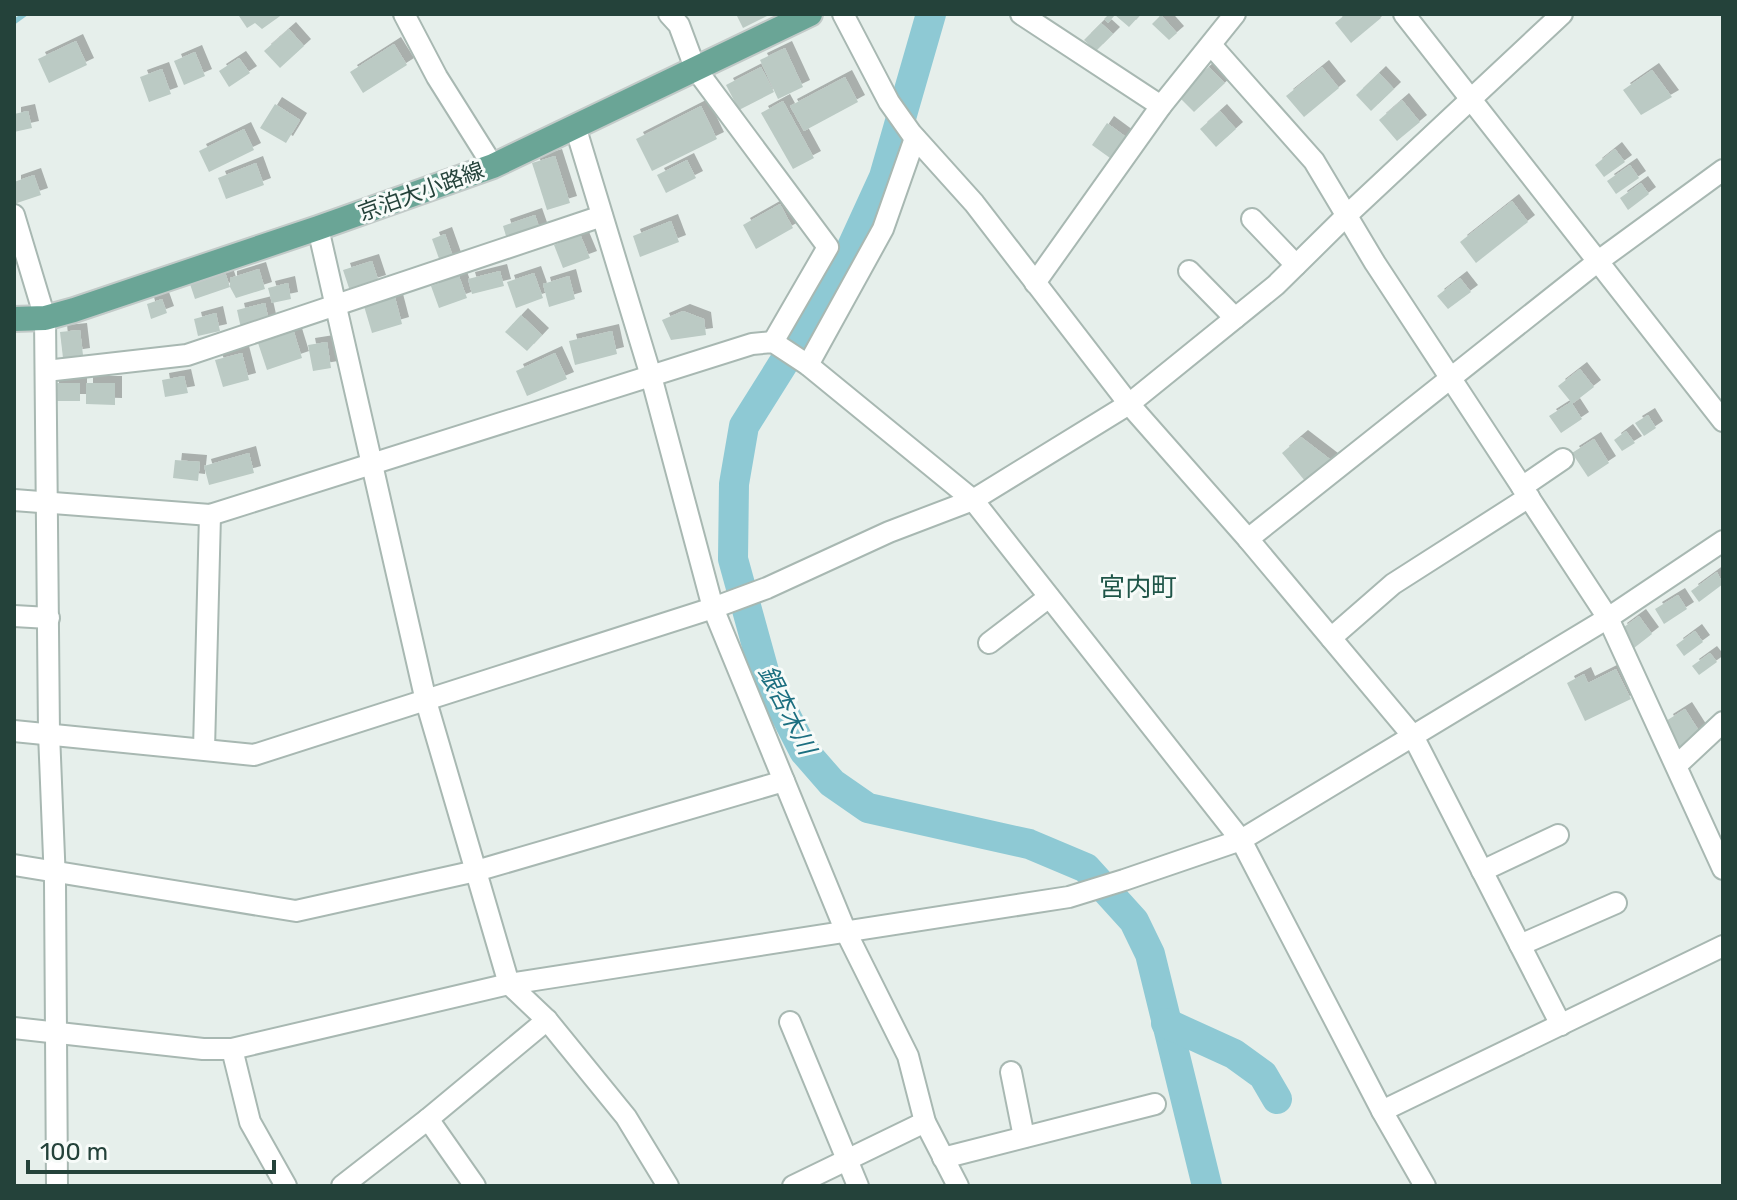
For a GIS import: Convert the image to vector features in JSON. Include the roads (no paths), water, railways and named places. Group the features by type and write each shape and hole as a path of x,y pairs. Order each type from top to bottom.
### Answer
{"main road":[{"name":"京泊大小路線","path":"14,319 45,318 74,310 493,166 810,14"}],"street":[{"path":"404,14 437,77 493,166"},
{"path":"669,14 679,25 695,68 828,247 773,342"},
{"path":"843,14 889,102 913,136 974,203 1129,404 1248,539 1413,736 1561,1025"},
{"path":"1021,14 1161,106"},
{"path":"1035,283 1161,106 1235,14"},
{"path":"1404,14 1723,421"},
{"path":"14,731 254,755 713,608 767,588 889,532 973,500 1129,404 1235,318 1296,265 1562,14"},
{"path":"1211,45 1314,161 1346,216 1608,618 1723,869"},
{"path":"575,126 651,376 713,608 846,932 908,1056 925,1122 958,1186"},
{"path":"808,365 883,229 913,136"},
{"path":"1248,539 1597,262 1723,170"},
{"path":"14,215 45,318 57,1186"},
{"path":"46,371 187,355 602,216"},
{"path":"1252,219 1296,265"},
{"path":"318,228 426,701 509,984 547,1020 626,1117 668,1186"},
{"path":"1189,271 1235,318"},
{"path":"14,500 210,515 752,344 773,342 808,365 973,500 1241,840 1382,1111 1425,1186"},
{"path":"1331,638 1393,584 1526,492 1563,459"},
{"path":"204,749 210,515"},
{"path":"14,1028 203,1049 232,1049 509,984 1069,897 1241,840 1608,618 1723,541"},
{"path":"989,643 1049,597"},
{"path":"14,616 49,618"},
{"path":"1677,765 1723,722"},
{"path":"14,865 296,911 476,871 784,781"},
{"path":"1482,871 1558,835"},
{"path":"1520,945 1616,903"},
{"path":"1382,1111 1723,946"},
{"path":"342,1186 547,1020"},
{"path":"790,1022 858,1186"},
{"path":"232,1049 250,1122 286,1186"},
{"path":"1011,1072 1024,1137"},
{"path":"943,1158 1155,1104"},
{"path":"428,1119 475,1186"},
{"path":"793,1186 925,1122"}],"waterway":[{"path":"14,22 25,14"},
{"name":"銀杏木川","path":"931,14 884,177 840,273 744,426 734,484 733,559 765,675 804,751 832,783 868,808 1029,844 1086,868 1134,921 1150,954 1207,1186"},
{"path":"1166,1023 1234,1054 1263,1075 1277,1099"}],"district":[{"name":"宮内町","path":"1138,587"}]}
